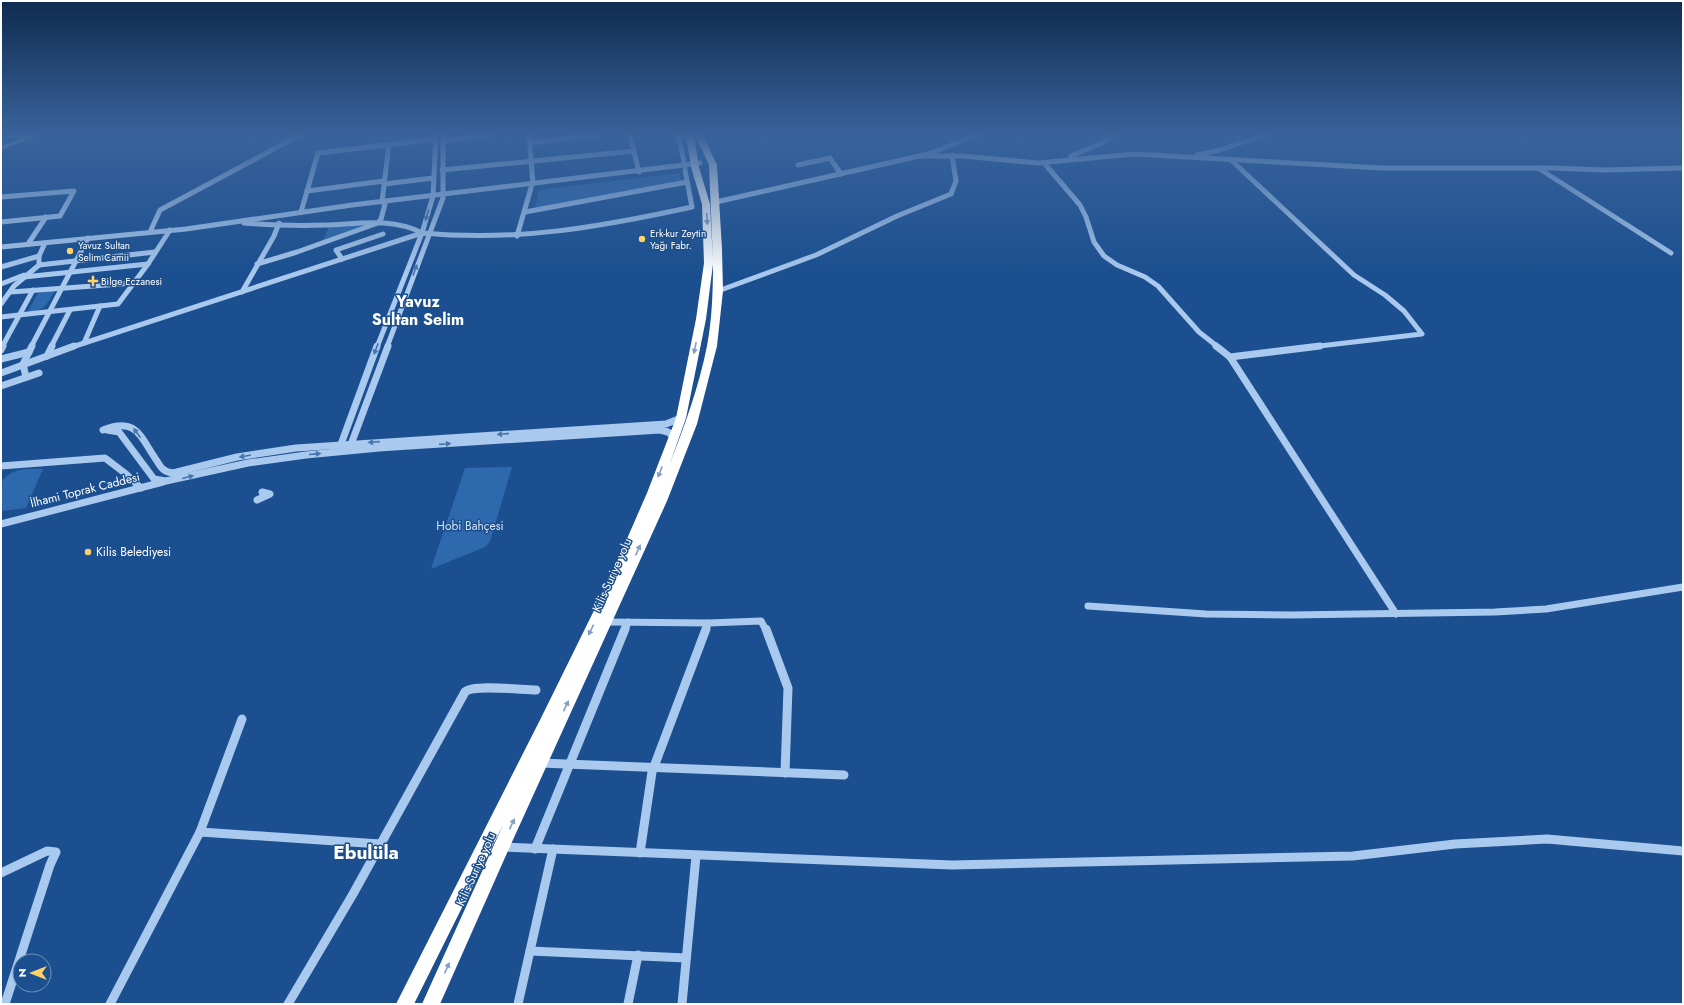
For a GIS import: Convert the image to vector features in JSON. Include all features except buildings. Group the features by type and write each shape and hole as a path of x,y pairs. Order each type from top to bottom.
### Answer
{"highway":[{"path":"405,1004 546,723 611,587 653,493 681,418 701,319 709,263 706,204 699,182"},
{"name":"Kilis-Suriye yolu","path":"431,1004 501,847 661,501 691,424 712,346 718,291 718,248 714,182"}],"street":[{"path":"150,232 160,210 212,182"},
{"path":"301,212 309,182"},
{"path":"307,190 395,182"},
{"path":"349,451 425,233 432,198 433,182"},
{"path":"338,452 399,288 442,196 442,182"},
{"path":"517,236 525,212 532,182"},
{"path":"532,186 563,182"},
{"path":"1,247 170,230 275,215 567,182"},
{"path":"1,373 84,343 425,233 468,236 517,236 555,233 599,226 692,207 687,182 525,212"},
{"path":"716,202 806,182"},
{"path":"718,291 816,255 871,228 951,194 955,189 956,182"},
{"path":"1059,182 1074,195 1084,212 1093,240 1099,251 1106,259 1153,282 1199,332 1230,357 1396,614"},
{"path":"1230,357 1422,334 1404,311 1385,295 1354,275 1254,182"},
{"path":"1559,182 1671,253"},
{"path":"257,264 297,252 378,223 381,219 384,183"},
{"path":"1,197 74,190 60,216 1,222"},
{"path":"275,215 383,203"},
{"path":"28,244 46,217"},
{"path":"229,222 312,225 378,223 408,226 425,233"},
{"path":"242,292 274,236 279,223"},
{"path":"1,317 118,304 148,264 170,230"},
{"path":"342,259 336,250 383,234"},
{"path":"26,377 23,364 48,312 72,271 88,238"},
{"path":"39,265 39,256 45,243"},
{"path":"2,304 24,277 39,265 155,252"},
{"path":"1,267 39,256"},
{"path":"24,277 148,264"},
{"path":"1,284 32,272"},
{"path":"11,292 134,283"},
{"path":"1,350 33,290"},
{"path":"84,343 100,306"},
{"path":"48,356 70,310"},
{"path":"1,359 29,352"},
{"path":"1,386 39,373"},
{"path":"171,473 166,481 154,479 119,432 116,430 103,430 115,425 129,424 134,428 163,470 171,473 227,459 266,452 340,444 666,424 681,418"},
{"name":"İlhami Toprak Caddesi","path":"1,524 166,481 248,463 349,451 660,430 668,432 674,437"},
{"path":"1,471 5,466 22,466 105,458 115,467 125,472 133,484 141,488"},
{"path":"257,500 270,494 262,492"},
{"path":"1088,606 1206,614 1396,614 1546,609 1683,587"},
{"path":"606,622 708,623 761,621 765,626 788,688 785,773"},
{"path":"535,849 628,622"},
{"path":"640,853 654,767 708,623"},
{"path":"288,1004 353,894 465,692 468,689 478,688 536,690"},
{"path":"110,1004 134,961 200,832 242,719"},
{"path":"540,763 844,775"},
{"path":"200,832 380,844"},
{"path":"501,847 696,856 952,865 1352,856 1455,844 1547,839 1570,840 1623,848 1683,851"},
{"path":"518,1004 553,849"},
{"path":"1,873 47,851 56,852 50,865 5,1004"},
{"path":"682,1004 696,856"},
{"path":"530,951 686,958"},
{"path":"628,1004 638,955"}],"green space":[{"path":"606,182 676,182 535,209 539,190"},
{"path":"368,225 322,242 329,227"},
{"path":"55,290 48,303 42,309 28,311 38,293"},
{"name":"Hobi Bahçesi","path":"512,467 490,542 485,547 431,569 465,468"},
{"path":"43,469 26,508 1,511 1,483 9,474 19,470"}],"place":[{"name":"Erk-kur Zeytin Yağı Fabr.","path":"642,239"},
{"name":"Yavuz Sultan Selim Camii","path":"70,251"},
{"name":"Bilge Eczanesi","path":"93,281"},
{"name":"Kilis Belediyesi","path":"88,552"}],"district":[{"name":"Yavuz Sultan Selim","path":"418,310"},
{"name":"Ebulüla","path":"366,852"}]}
